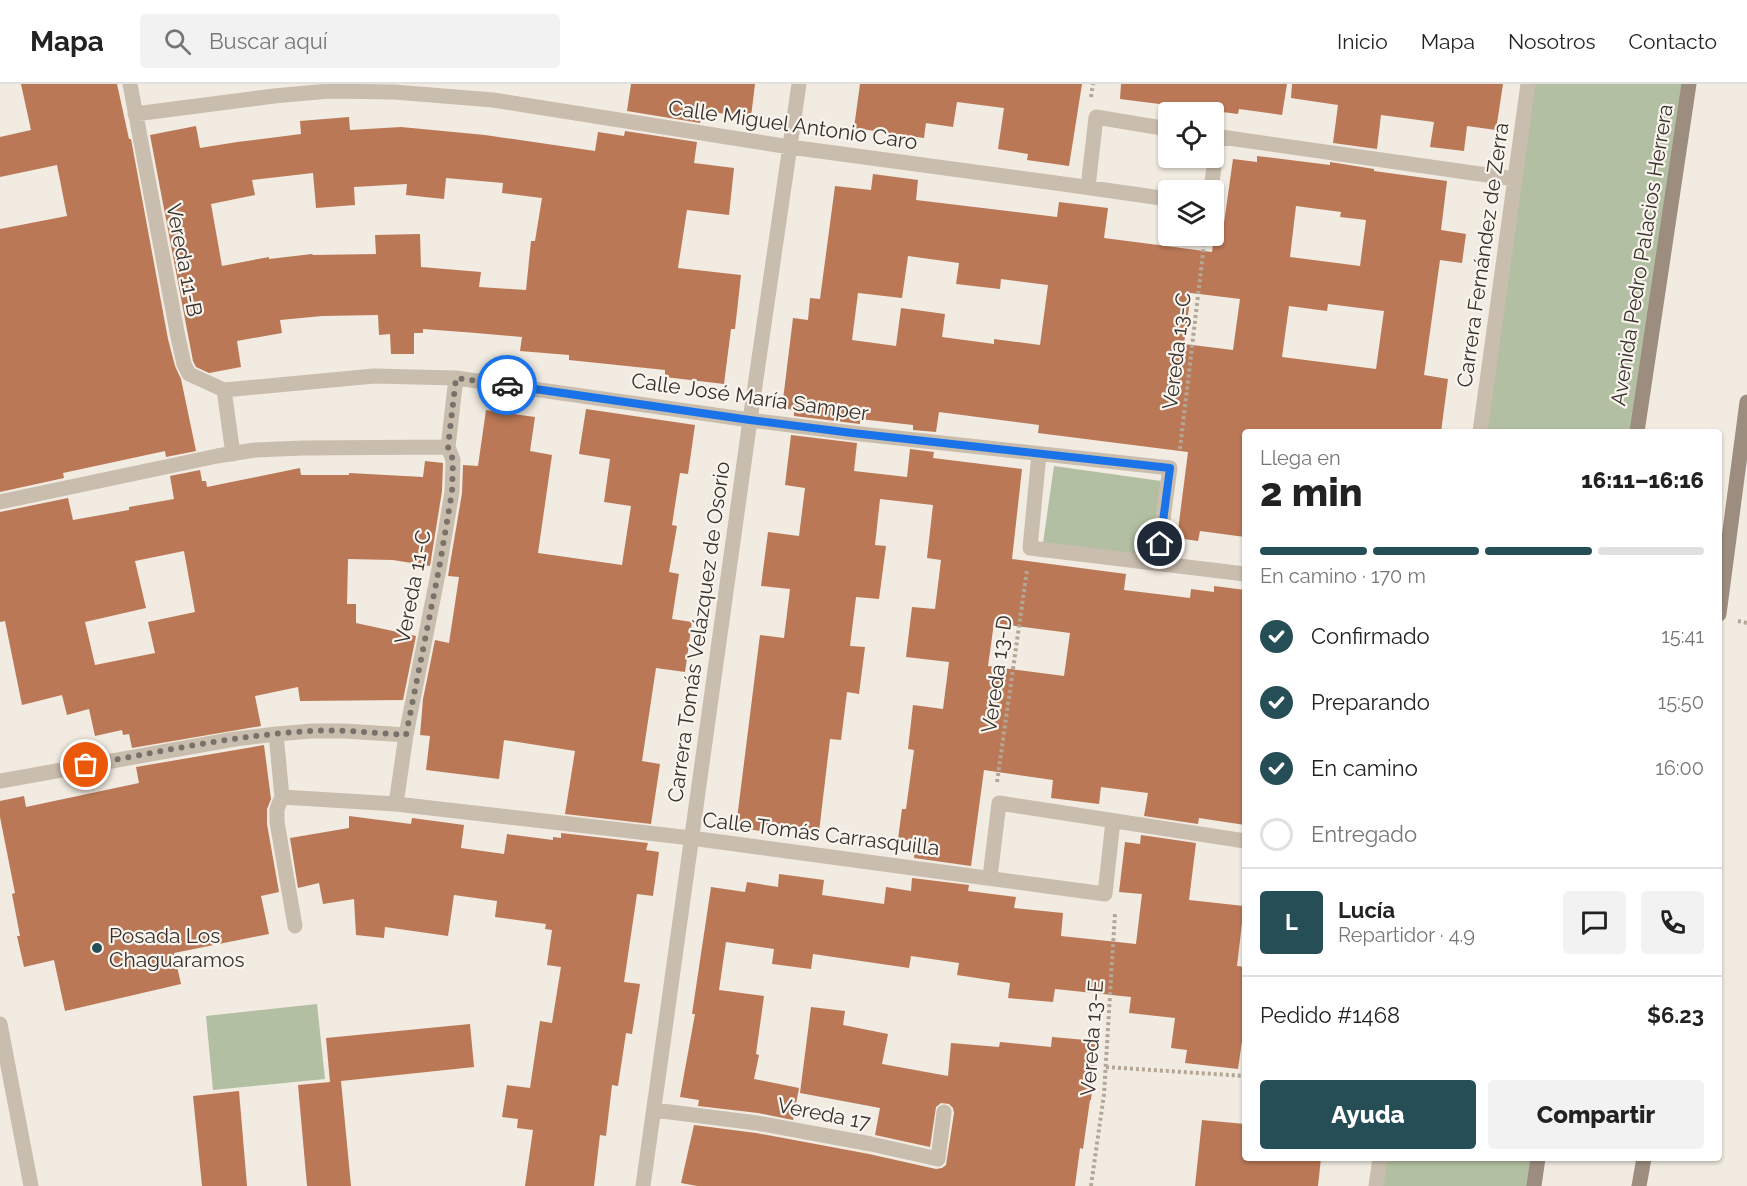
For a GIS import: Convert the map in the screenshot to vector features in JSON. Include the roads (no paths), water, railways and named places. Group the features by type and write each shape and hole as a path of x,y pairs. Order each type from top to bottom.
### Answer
{"main road":[{"name":"Avenida Pedro Palacios Herrera","path":"1637,429 1689,84"},
{"path":"1722,591 1747,402"},
{"path":"1534,1186 1538,1161"},
{"path":"1639,1186 1643,1161"}],"street":[{"path":"130,84 135,114"},
{"path":"493,100 495,84"},
{"name":"Carrera Tomás Velázquez de Osorio","path":"643,1186 799,84"},
{"name":"Carrera Fernández de Zerra","path":"1480,429 1528,84"},
{"name":"Calle Miguel Antonio Caro","path":"135,114 219,102 329,91 394,92 493,100 790,147 1158,198"},
{"name":"Vereda 11-B","path":"135,114 184,364 189,374 224,390"},
{"path":"1088,187 1096,117 1158,127"},
{"path":"1224,138 1515,179"},
{"name":"Calle José María Samper","path":"224,390 374,376 456,378 750,420 1170,468 1157,564"},
{"path":"0,502 255,450 448,447 456,378"},
{"path":"224,390 233,454"},
{"name":"Vereda 11-C","path":"406,735 452,492 453,460 448,447"},
{"path":"1039,454 1030,548 1242,574"},
{"path":"0,781 177,749 276,734 334,731 406,735 396,804"},
{"path":"276,734 282,797 277,809 277,822 295,926"},
{"name":"Calle Tomás Carrasquilla","path":"282,797 396,804 691,838 1105,894 1113,821"},
{"path":"990,878 999,803 1242,841"},
{"path":"0,1024 31,1186"},
{"name":"Vereda 17","path":"654,1110 757,1123 938,1159 944,1112"},
{"path":"1376,1186 1380,1161"}],"place":[{"name":"Posada Los Chaguaramos","path":"97,948"}]}
